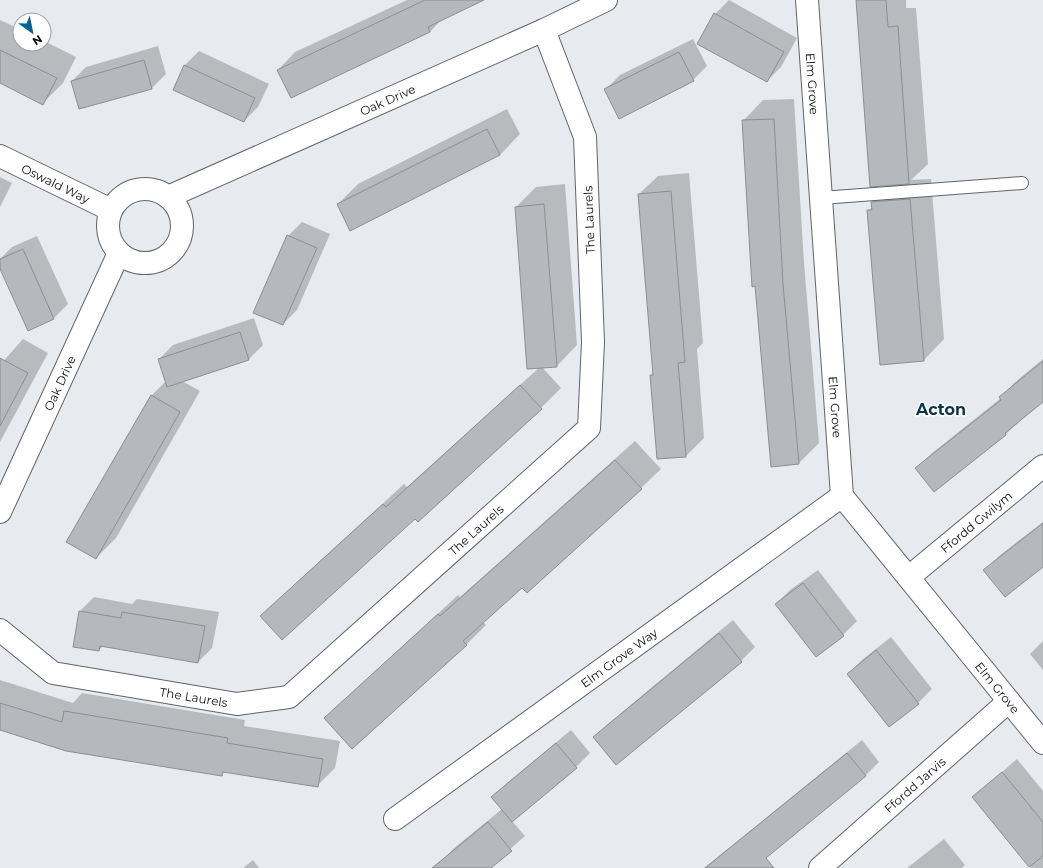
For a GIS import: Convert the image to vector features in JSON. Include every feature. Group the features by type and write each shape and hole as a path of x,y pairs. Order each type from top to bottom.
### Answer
{"street":[{"name":"Oak Drive","path":"168,197 544,30 606,0"},
{"name":"Elm Grove","path":"807,0 842,496 1043,743"},
{"name":"The Laurels","path":"0,630 53,673 238,704 289,698 589,428 593,342 585,136 544,30"},
{"name":"Oswald Way","path":"0,156 111,210"},
{"path":"148,189 159,191 168,197 176,206 181,217 182,229 179,241 173,251 164,258 153,263 141,264 129,260 119,253 112,244 108,233 108,222 111,210 126,194 137,190 148,189"},
{"name":"Oak Drive","path":"0,512 119,253"},
{"name":"Ffordd Gwilym","path":"909,578 1043,466"},
{"name":"Elm Grove Way","path":"395,819 842,496"},
{"name":"Ffordd Jarvis","path":"820,868 1009,701"}],"lane":[{"path":"821,198 1022,183"}],"building":[{"path":"425,0 484,0 428,27 430,32 291,98 277,70"},
{"path":"856,0 886,0 888,27 898,26 909,184 870,187"},
{"path":"714,13 784,52 767,82 697,44"},
{"path":"0,50 57,78 43,105 0,83"},
{"path":"679,52 694,81 619,119 604,89"},
{"path":"144,60 152,89 79,109 71,81"},
{"path":"184,65 255,98 244,122 173,90"},
{"path":"774,119 783,284 799,464 771,467 755,286 752,287 742,120"},
{"path":"487,129 500,155 350,231 337,204"},
{"path":"671,191 685,362 678,363 686,457 657,459 650,375 653,375 638,194"},
{"path":"910,199 924,361 880,365 867,210 872,210 871,202"},
{"path":"544,204 557,367 527,369 515,207"},
{"path":"287,235 317,248 283,325 253,313"},
{"path":"23,249 54,319 28,331 0,269 0,259"},
{"path":"240,332 249,360 167,387 158,359"},
{"path":"0,358 28,373 0,426"},
{"path":"1043,361 1043,402 1005,433 1006,435 934,492 915,468 1001,400 999,397"},
{"path":"520,385 542,409 418,522 415,519 282,640 260,616 383,504 386,507"},
{"path":"151,395 180,412 96,559 66,542"},
{"path":"615,460 642,489 527,593 522,588 463,641 467,645 352,749 324,718 438,614 440,616"},
{"path":"1043,523 1043,567 1005,597 983,570"},
{"path":"803,583 844,636 816,657 775,604"},
{"path":"79,611 121,618 122,612 205,626 198,663 100,646 99,651 73,647"},
{"path":"719,633 742,662 616,765 593,737"},
{"path":"876,650 919,704 889,727 847,674"},
{"path":"0,703 62,722 64,711 228,738 227,743 323,759 318,787 223,772 222,776 66,751 0,730"},
{"path":"556,743 577,768 512,822 491,797"},
{"path":"847,753 866,776 766,858 774,868 705,868"},
{"path":"1002,772 1043,822 1043,856 1029,867 972,797"},
{"path":"488,822 512,851 491,868 432,868"}],"district":[{"name":"Acton","path":"941,409"}]}
